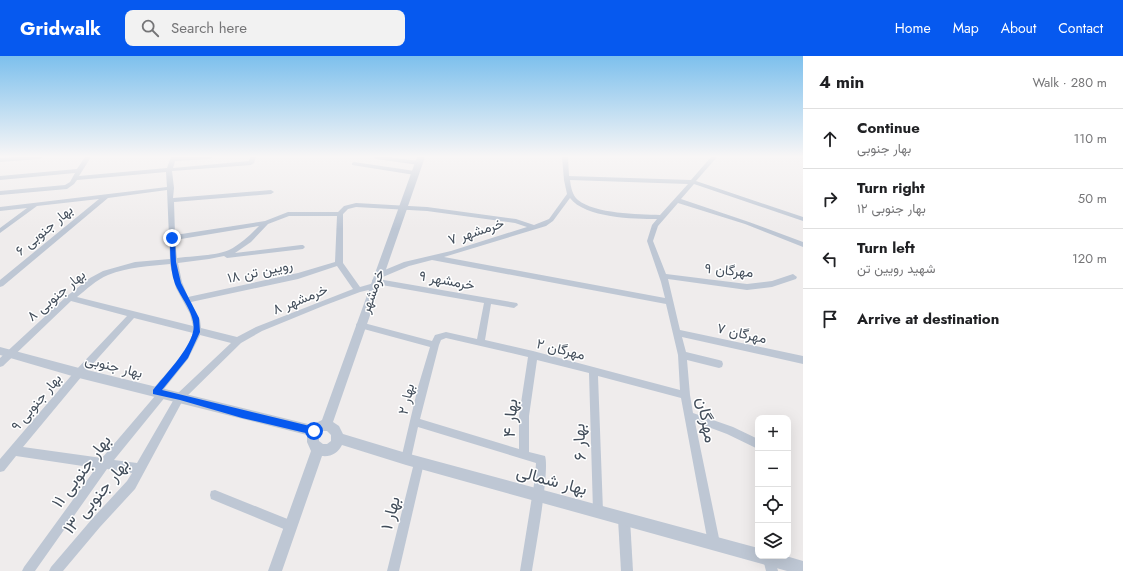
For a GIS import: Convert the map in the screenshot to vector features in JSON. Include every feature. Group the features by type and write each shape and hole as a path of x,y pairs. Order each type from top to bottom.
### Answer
{"street":[{"path":"0,193 63,188 70,185 73,181"},
{"path":"170,181 173,262 178,283 195,318 197,332"},
{"name":"خرمشهر","path":"326,426 360,325 412,181"},
{"path":"568,181 570,194 577,203 586,207 621,214 660,217"},
{"path":"663,181 693,182 803,219"},
{"name":"مهرگان","path":"693,182 654,225 650,241 663,276 682,355 685,395 714,543"},
{"path":"0,209 170,188"},
{"path":"171,200 271,192"},
{"name":"خرمشهر ۷","path":"376,281 407,264 433,258 551,220 570,194"},
{"name":"بهار جنوبی ۶","path":"0,284 105,196"},
{"path":"676,200 747,223 803,245"},
{"path":"0,231 36,205"},
{"path":"358,290 339,263 340,214 346,207 427,209 516,221 533,227"},
{"path":"172,238 266,223 288,214 340,214"},
{"path":"209,258 231,252 249,240 266,223"},
{"path":"209,258 301,248"},
{"name":"بهار جنوبی ۸","path":"0,363 5,352 93,280 112,271 135,265 209,258"},
{"path":"433,258 669,302"},
{"name":"رویین تن ۱۸","path":"186,300 298,276 339,263"},
{"name":"مهرگان ۹","path":"663,276 747,288 772,284 793,277"},
{"name":"خرمشهر ۸","path":"180,397 238,341 259,329 358,290 376,281"},
{"name":"خرمشهر ۹","path":"376,281 514,305"},
{"path":"70,298 197,332 238,341"},
{"path":"480,343 488,300"},
{"name":"بهار جنوبی ۹","path":"0,467 79,373 132,315"},
{"path":"360,325 435,345"},
{"name":"بهار جنوبی ۱۱","path":"28,571 105,463 159,393 185,356 197,332"},
{"name":"مهرگان ۷","path":"676,332 803,360"},
{"name":"مهرگان ۲","path":"435,345 438,337 446,335 533,355 685,395"},
{"name":"بهار ۲","path":"406,459 435,345"},
{"name":"بهار جنوبی","path":"5,352 79,373 314,431"},
{"name":"بهار ۴","path":"533,355 524,416 524,455 541,460 540,478 536,495"},
{"path":"682,355 719,364"},
{"name":"بهار ۶","path":"593,371 598,511"},
{"name":"بهار جنوبی ۱۳","path":"55,571 131,485 180,397"},
{"path":"689,416 730,430 755,442"},
{"path":"415,422 524,455"},
{"path":"322,426 326,426 335,429 338,438 336,443 328,450 318,450 312,442 314,431 322,426"},
{"name":"بهار شمالی","path":"338,438 406,459 714,543 765,560 803,568"},
{"path":"275,571 318,450"},
{"path":"14,451 141,469"},
{"name":"بهار ۱","path":"393,571 420,462"},
{"path":"216,495 291,526"},
{"path":"526,571 536,495"},
{"path":"624,519 627,571"}],"route":[{"path":"172,238 173,262 178,283 195,318 197,332 193,343 185,356 156,392 314,431"}]}
